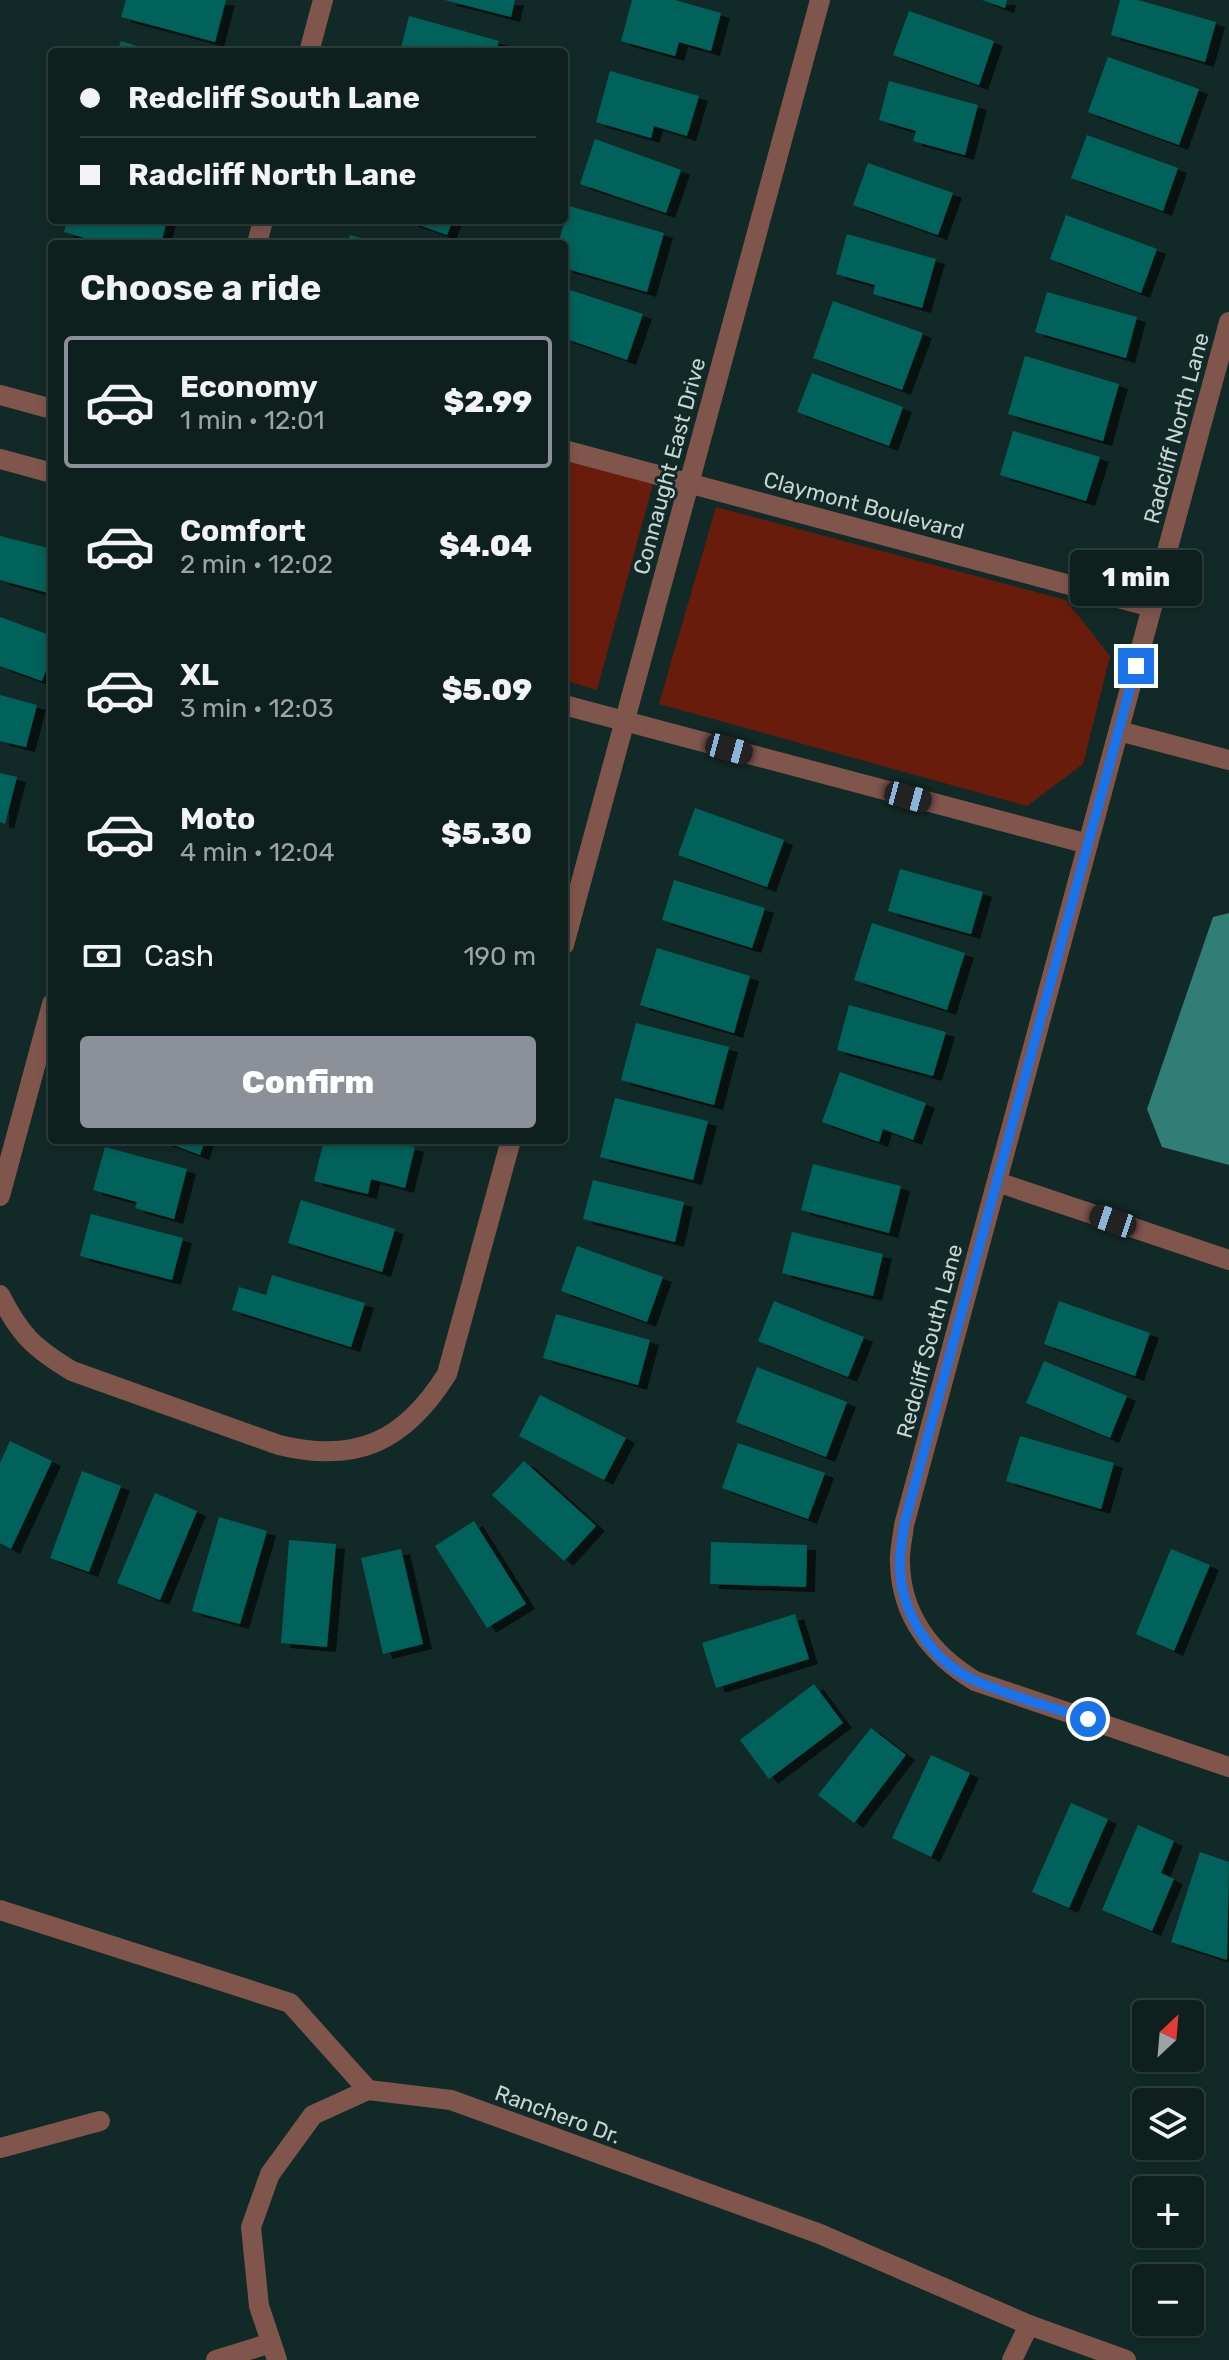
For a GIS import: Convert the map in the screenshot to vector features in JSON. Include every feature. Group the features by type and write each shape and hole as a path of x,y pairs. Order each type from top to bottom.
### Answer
{"street":[{"path":"310,48 323,0"},
{"name":"Connaught East Drive","path":"568,930 820,0"},
{"name":"Radcliff North Lane","path":"1119,731 1229,322"},
{"path":"0,395 48,408"},
{"name":"Claymont Boulevard","path":"568,451 1152,607"},
{"path":"0,459 48,472"},
{"path":"568,706 1088,844"},
{"path":"1119,731 1229,760"},
{"name":"Redcliff South Lane","path":"1119,731 904,1525 900,1563 904,1597 915,1625 932,1648 975,1681 1229,1767"},
{"path":"0,1196 48,1019"},
{"path":"0,1295 15,1325 41,1353 72,1371 279,1445 307,1452 339,1452 379,1441 417,1416 447,1374 510,1144"},
{"path":"997,1182 1229,1260"},
{"path":"0,1910 290,2003 368,2090 313,2115 270,2174 251,2227 259,2306 274,2352 216,2360"},
{"name":"Ranchero Dr.","path":"368,2090 451,2100 820,2234 1029,2325 1126,2360"},
{"path":"0,2148 100,2121"},
{"path":"1012,2360 1029,2325"}],"shaded area":[{"path":"568,461 653,484 597,690 568,681"},
{"path":"716,507 1066,600 1110,656 1083,764 1027,806 659,704"},
{"path":"1229,913 1229,1165 1162,1147 1147,1109 1213,917"}],"building":[{"path":"126,0 226,0 215,42 121,17"},
{"path":"445,0 515,0 511,17"},
{"path":"632,0 675,0 721,13 711,51 679,42 675,56 621,41"},
{"path":"982,0 1007,0 1005,8"},
{"path":"1120,0 1138,0 1216,22 1205,62 1111,35"},
{"path":"909,11 994,41 979,85 893,55"},
{"path":"409,16 499,41 497,48 401,48"},
{"path":"121,41 143,48 118,48"},
{"path":"1108,57 1199,89 1179,145 1088,112"},
{"path":"610,71 699,96 687,136 654,126 651,138 596,122"},
{"path":"889,81 978,105 965,155 913,141 916,131 879,120"},
{"path":"1087,135 1178,168 1163,211 1071,178"},
{"path":"595,139 681,170 666,213 580,184"},
{"path":"868,163 953,193 938,235 853,205"},
{"path":"569,206 664,233 647,292 568,269 568,240 559,240 564,224 568,224"},
{"path":"1066,215 1157,249 1141,293 1050,259"},
{"path":"67,224 166,224 162,240 91,240 64,232"},
{"path":"416,224 451,224 447,235"},
{"path":"847,234 936,259 922,308 873,294 875,285 836,274"},
{"path":"350,235 368,240 349,240"},
{"path":"568,289 643,314 627,360 568,339"},
{"path":"1047,292 1137,317 1126,358 1035,332"},
{"path":"833,301 923,333 902,390 813,358"},
{"path":"1025,356 1119,384 1103,441 1008,414"},
{"path":"812,373 903,407 889,446 797,412"},
{"path":"1013,431 1100,457 1086,501 1000,475"},
{"path":"0,536 48,548 48,593 0,580"},
{"path":"0,617 48,635 48,665 42,681 0,666"},
{"path":"0,695 37,705 26,747 0,741"},
{"path":"0,773 17,777 5,824 0,822"},
{"path":"695,808 784,840 767,887 678,855"},
{"path":"900,869 983,892 971,934 888,911"},
{"path":"674,880 765,908 752,948 662,920"},
{"path":"872,923 965,953 947,1010 854,980"},
{"path":"657,948 750,976 734,1033 640,1005"},
{"path":"849,1005 946,1032 933,1076 837,1050"},
{"path":"636,1023 729,1047 714,1105 621,1080"},
{"path":"840,1072 926,1103 913,1140 883,1129 879,1142 822,1122"},
{"path":"615,1098 708,1121 693,1180 600,1157"},
{"path":"171,1144 204,1144 200,1155"},
{"path":"323,1144 403,1144 415,1147 405,1188 371,1179 368,1194 314,1181"},
{"path":"105,1147 187,1169 174,1219 135,1208 137,1202 93,1190"},
{"path":"813,1164 901,1186 889,1233 801,1210"},
{"path":"593,1180 684,1202 675,1242 583,1219"},
{"path":"301,1200 395,1229 382,1272 288,1243"},
{"path":"91,1214 183,1238 172,1280 80,1256"},
{"path":"792,1232 883,1254 873,1296 782,1273"},
{"path":"577,1246 663,1277 647,1322 561,1291"},
{"path":"272,1275 365,1303 351,1347 232,1310 239,1287 266,1295"},
{"path":"774,1301 864,1337 848,1377 758,1341"},
{"path":"1059,1301 1150,1333 1135,1376 1044,1344"},
{"path":"556,1314 650,1340 638,1385 543,1358"},
{"path":"1044,1361 1127,1396 1110,1438 1026,1403"},
{"path":"757,1367 847,1402 826,1457 736,1422"},
{"path":"540,1395 626,1438 604,1480 519,1436"},
{"path":"1020,1436 1114,1463 1101,1509 1006,1481"},
{"path":"10,1441 52,1461 11,1549 0,1543 0,1463"},
{"path":"738,1443 825,1473 808,1519 722,1488"},
{"path":"524,1461 596,1526 564,1561 492,1495"},
{"path":"82,1471 121,1486 89,1572 50,1558"},
{"path":"155,1493 197,1511 160,1600 117,1583"},
{"path":"219,1517 267,1531 240,1624 192,1611"},
{"path":"474,1521 526,1604 487,1628 435,1546"},
{"path":"289,1540 336,1544 327,1647 281,1643"},
{"path":"711,1542 807,1545 806,1587 710,1584"},
{"path":"401,1549 423,1644 383,1654 361,1558"},
{"path":"1171,1549 1210,1565 1174,1651 1136,1634"},
{"path":"795,1614 809,1659 716,1688 702,1643"},
{"path":"814,1684 843,1723 769,1779 740,1740"},
{"path":"871,1728 906,1755 854,1823 818,1795"},
{"path":"931,1755 970,1773 931,1857 892,1838"},
{"path":"1071,1803 1108,1819 1069,1908 1032,1892"},
{"path":"1138,1825 1174,1841 1161,1873 1174,1879 1152,1931 1102,1910"},
{"path":"1200,1852 1229,1862 1227,1960 1171,1942"}],"route":[{"path":"1088,1719 975,1681 956,1669 932,1648 915,1625 904,1597 900,1563 904,1525 1136,666"}]}
